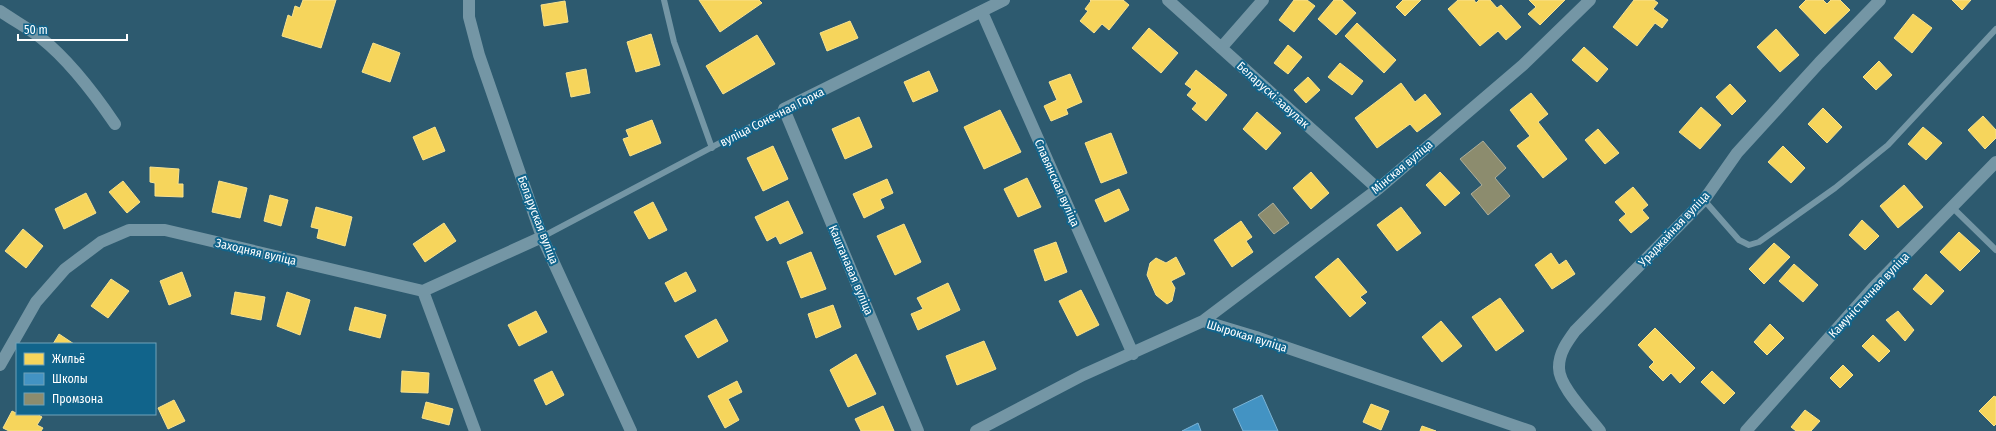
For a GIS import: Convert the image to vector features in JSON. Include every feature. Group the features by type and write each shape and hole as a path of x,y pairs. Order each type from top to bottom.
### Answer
{"street":[{"name":"Беларуская вуліца","path":"469,0 469,17 479,55 542,237 631,431"},
{"name":"вуліца Сонечная Горка","path":"784,109 1004,0"},
{"name":"Беларускі завулак","path":"1168,0 1378,189"},
{"path":"1221,48 1264,0"},
{"name":"Мінская вуліца","path":"1204,321 1378,189 1523,65 1590,0"},
{"name":"Ураджайная вуліца","path":"1600,431 1565,386 1559,368 1562,351 1575,331 1704,200 1737,153 1819,63 1880,0"},
{"path":"0,11 41,38 69,64 100,101 115,124"},
{"name":"Славянская вуліца","path":"982,12 1133,354"},
{"name":"Каштанавая вуліца","path":"784,109 918,431"},
{"name":"Камуністычная вуліца","path":"1746,431 1873,288 1996,162"},
{"name":"Заходняя вуліца","path":"0,364 36,302 65,269 101,242 129,230 166,230 423,291"},
{"path":"475,431 423,291 542,237"},
{"name":"Шырокая вуліца","path":"976,431 1083,375 1204,321 1256,337 1530,431"}],"lane":[{"path":"664,0 674,42 712,148"},
{"path":"1704,200 1739,240 1749,245 1759,242 1835,188 1888,145 1996,29"},
{"name":"вуліца Сонечная Горка","path":"542,237 784,109"},
{"path":"1952,207 1996,250"}],"building: Жильё":[{"path":"303,0 336,0 321,48 282,36 288,15 292,17 295,6 300,8"},
{"path":"699,0 759,0 762,3 720,32"},
{"path":"1090,0 1123,0 1129,5 1109,30 1102,24 1094,33 1080,21 1088,11 1085,9 1091,1"},
{"path":"1294,0 1307,0 1315,6 1294,32 1279,20"},
{"path":"1334,0 1342,0 1356,13 1336,35 1318,19"},
{"path":"1403,0 1421,0 1405,16 1396,7"},
{"path":"1458,0 1474,0 1476,3 1479,0 1490,0 1497,8 1501,5 1521,27 1506,40 1498,31 1480,46 1448,9"},
{"path":"1529,0 1565,0 1540,25 1528,14 1536,7"},
{"path":"1634,0 1654,0 1658,3 1653,9 1668,20 1662,28 1655,23 1637,46 1613,27"},
{"path":"1806,0 1823,0 1827,4 1831,0 1840,0 1850,10 1825,34 1799,7"},
{"path":"1952,0 1971,0 1962,10"},
{"path":"565,1 568,22 544,26 541,5"},
{"path":"1913,14 1932,28 1912,53 1894,38"},
{"path":"850,21 858,38 827,51 820,33"},
{"path":"1357,23 1396,60 1384,73 1345,36"},
{"path":"1149,28 1178,53 1161,73 1132,48"},
{"path":"1776,29 1799,55 1780,72 1757,47"},
{"path":"651,34 660,65 636,72 627,42"},
{"path":"757,35 775,64 723,94 706,66"},
{"path":"373,43 400,53 390,82 362,72"},
{"path":"1288,45 1302,57 1288,74 1274,63"},
{"path":"1584,47 1608,69 1597,82 1572,60"},
{"path":"1879,61 1892,75 1876,90 1863,77"},
{"path":"1340,63 1363,81 1352,95 1328,77"},
{"path":"586,69 590,93 571,97 566,73"},
{"path":"1196,70 1227,95 1206,121 1192,109 1197,103 1187,95 1192,89 1185,84"},
{"path":"929,71 938,91 913,102 904,82"},
{"path":"1070,74 1082,102 1066,109 1068,114 1051,121 1044,106 1057,100 1049,82"},
{"path":"1308,77 1320,90 1306,103 1294,90"},
{"path":"1401,83 1415,102 1425,94 1441,114 1417,132 1410,124 1377,148 1355,118"},
{"path":"1730,84 1746,101 1732,115 1716,97"},
{"path":"1531,93 1548,114 1538,122 1567,159 1543,178 1517,146 1530,136 1510,110"},
{"path":"1701,107 1721,125 1700,149 1679,132"},
{"path":"1823,108 1842,127 1827,143 1808,124"},
{"path":"1000,110 1021,152 984,169 964,127"},
{"path":"1257,112 1281,133 1266,150 1243,129"},
{"path":"1983,116 1996,130 1996,138 1985,149 1968,130"},
{"path":"859,117 872,147 845,159 832,129"},
{"path":"652,120 661,143 630,156 623,139 629,137 626,130"},
{"path":"435,127 445,151 423,160 413,137"},
{"path":"1923,127 1942,143 1926,160 1908,144"},
{"path":"1598,129 1619,153 1605,164 1585,140"},
{"path":"1111,133 1127,173 1101,183 1085,143"},
{"path":"773,146 788,179 763,191 747,158"},
{"path":"1783,146 1805,168 1791,183 1768,162"},
{"path":"150,167 179,169 178,184 183,184 183,197 155,196 155,183 150,182"},
{"path":"1311,172 1329,193 1311,209 1293,188"},
{"path":"1440,172 1460,193 1445,206 1426,185"},
{"path":"1027,178 1041,207 1018,217 1004,189"},
{"path":"887,179 893,193 880,199 884,208 864,218 853,194"},
{"path":"123,181 140,202 127,213 109,192"},
{"path":"219,181 247,188 240,218 212,212"},
{"path":"1904,185 1923,207 1898,228 1880,206"},
{"path":"1633,187 1648,205 1642,210 1649,218 1631,233 1619,220 1626,214 1615,202"},
{"path":"1119,189 1129,210 1105,222 1095,200"},
{"path":"86,193 96,213 64,229 55,209"},
{"path":"270,195 288,200 281,226 264,221"},
{"path":"788,201 803,233 780,244 776,236 767,241 755,217"},
{"path":"653,202 667,230 649,239 634,212"},
{"path":"316,207 352,217 345,246 317,238 319,229 311,227"},
{"path":"1401,207 1421,233 1397,251 1377,225"},
{"path":"1862,220 1879,236 1865,250 1849,235"},
{"path":"1241,221 1252,237 1246,241 1253,252 1232,267 1214,240"},
{"path":"444,223 456,241 425,262 413,244"},
{"path":"904,224 921,262 895,275 877,236"},
{"path":"23,229 43,246 26,268 5,251"},
{"path":"1959,232 1980,251 1960,271 1940,252"},
{"path":"1056,242 1067,272 1045,281 1034,250"},
{"path":"1774,243 1790,257 1764,284 1749,269"},
{"path":"811,252 826,289 801,298 787,262"},
{"path":"1551,253 1559,265 1566,260 1575,274 1552,289 1535,265"},
{"path":"1176,257 1185,274 1171,281 1175,288 1172,301 1167,304 1156,295 1147,275 1150,263 1156,258 1166,263"},
{"path":"1338,258 1367,292 1360,297 1366,303 1350,317 1315,277"},
{"path":"1794,264 1818,285 1803,302 1779,281"},
{"path":"182,272 191,296 169,305 160,281"},
{"path":"686,272 696,291 675,302 665,283"},
{"path":"1926,274 1944,291 1931,305 1913,289"},
{"path":"111,279 129,291 108,318 91,306"},
{"path":"948,283 960,310 918,330 911,314 923,309 917,298"},
{"path":"1081,290 1099,325 1077,336 1059,301"},
{"path":"235,292 265,297 261,320 231,314"},
{"path":"287,292 310,300 300,335 277,326"},
{"path":"1500,298 1524,331 1496,351 1472,317"},
{"path":"833,305 841,327 816,338 808,314"},
{"path":"355,307 386,315 380,338 349,330"},
{"path":"536,311 547,332 519,346 508,325"},
{"path":"1898,311 1914,330 1905,341 1886,320"},
{"path":"716,319 728,341 698,358 685,336"},
{"path":"1441,321 1462,346 1442,362 1422,337"},
{"path":"1770,324 1784,338 1767,355 1754,342"},
{"path":"1655,328 1695,368 1680,383 1671,373 1663,381 1649,367 1654,362 1638,345"},
{"path":"59,334 72,343 54,343"},
{"path":"1873,335 1890,351 1879,362 1862,346"},
{"path":"984,341 996,369 957,385 946,356"},
{"path":"856,354 876,394 848,407 830,370"},
{"path":"1843,365 1853,375 1840,388 1830,378"},
{"path":"402,371 429,373 428,393 401,392"},
{"path":"552,371 564,395 546,405 534,380"},
{"path":"1712,371 1735,393 1724,404 1701,382"},
{"path":"737,381 742,392 728,399 739,420 725,428 708,396"},
{"path":"1994,396 1996,397 1996,424 1994,426 1979,411"},
{"path":"174,400 185,421 168,429 158,408"},
{"path":"426,402 453,409 449,425 422,418"},
{"path":"1371,404 1389,411 1381,430 1363,422"},
{"path":"883,406 894,431 861,431 855,419"},
{"path":"1805,410 1820,421 1811,431 1796,431 1791,427"},
{"path":"12,411 16,413 16,415 39,415 42,417 37,425 43,428 41,431 9,431 3,428"},
{"path":"1422,426 1436,431 1420,431"}],"building: Школы":[{"path":"1262,395 1278,431 1243,431 1233,409"},
{"path":"1198,423 1201,431 1182,431"}],"building: Промзона":[{"path":"1483,141 1506,168 1495,178 1510,196 1488,215 1471,194 1482,185 1460,159"},
{"path":"1273,203 1289,223 1274,234 1258,215"}]}
